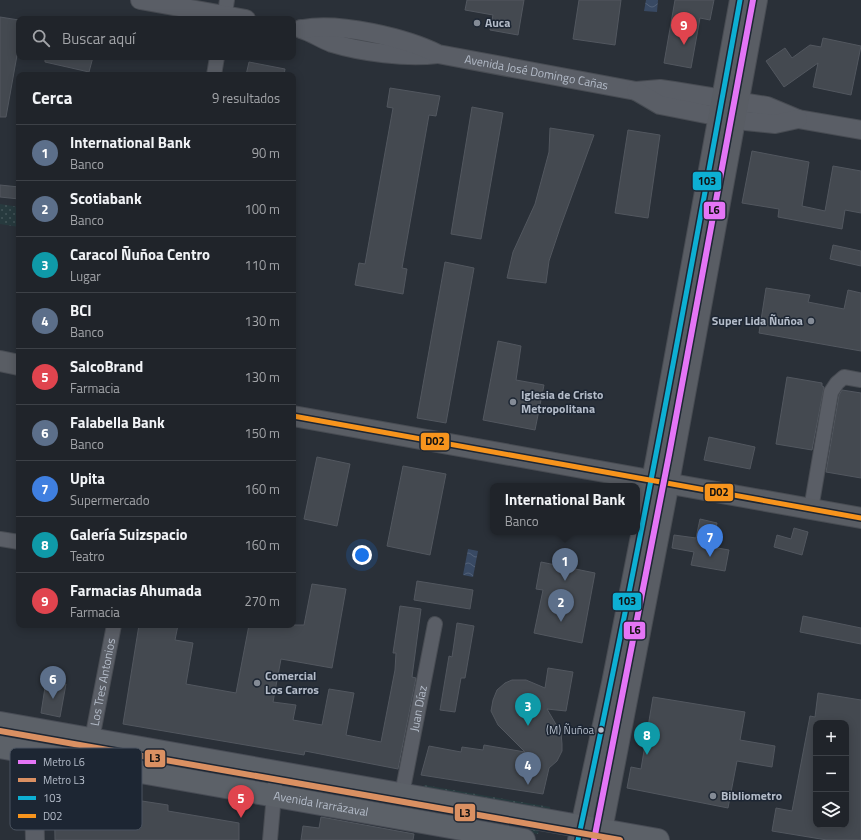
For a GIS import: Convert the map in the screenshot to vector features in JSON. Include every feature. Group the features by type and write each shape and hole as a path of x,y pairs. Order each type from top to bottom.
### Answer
{"main road":[{"path":"729,109 740,0"},
{"path":"601,835 661,481 729,109 757,0"},
{"path":"0,361 16,364"},
{"path":"296,417 861,518"},
{"path":"579,833 612,683 661,481"},
{"name":"Avenida Irarrázaval","path":"0,723 402,794 579,833 658,840"},
{"path":"37,748 42,742 60,734"},
{"name":"Avenida Irarrázaval","path":"0,747 10,749"},
{"name":"Avenida Irarrázaval","path":"142,772 524,840"}],"street":[{"path":"140,0 225,11 238,16"},
{"name":"Avenida José Domingo Cañas","path":"298,28 328,27 388,37 416,44 438,54 636,91 660,89 729,109 776,108 798,119 861,130"},
{"path":"214,72 216,60"},
{"path":"811,508 831,392 837,382 844,377 861,380"},
{"path":"0,539 16,542"},
{"name":"Juan Díaz","path":"402,794 435,624"},
{"name":"Los Tres Antonios","path":"92,739 113,628"},
{"path":"270,840 276,772"},
{"path":"35,830 35,840"}],"green space":[{"path":"0,204 16,207 16,227 0,224"},
{"path":"424,785 550,807 549,813 423,791"},
{"path":"304,789 539,830 538,834 303,792"}],"water":[{"path":"646,0 658,0 657,12 644,11"},
{"path":"468,549 478,551 473,577 463,575"}],"building":[{"path":"467,0 524,0 518,35 490,30 493,15 465,10"},
{"path":"579,0 621,0 615,45 573,39"},
{"path":"675,0 714,0 710,20 700,18 691,68 664,63"},
{"path":"0,17 16,20 16,60 6,117 0,117"},
{"path":"823,38 861,46 851,95 813,87 818,63 784,87 766,61 785,48 792,58 810,45 821,47"},
{"path":"45,60 92,60 89,72 45,62"},
{"path":"249,62 285,69 284,72 247,72"},
{"path":"390,88 440,96 436,116 429,115 402,268 407,269 403,294 355,285 359,263 365,264 393,108 387,107"},
{"path":"472,107 503,113 481,239 451,234"},
{"path":"550,128 594,135 549,261 546,283 507,278 513,252 535,204 549,152"},
{"path":"628,130 660,135 648,218 615,213"},
{"path":"752,151 809,162 802,206 825,211 833,166 861,171 861,213 845,210 842,229 778,217 779,209 742,203"},
{"path":"0,185 16,187 16,199 0,197"},
{"path":"833,245 861,251 861,266 830,259"},
{"path":"445,262 474,268 446,423 417,418"},
{"name":"Super Lida Ñuñoa","path":"766,288 810,295 808,302 844,309 848,290 861,293 861,351 759,333"},
{"name":"Iglesia de Cristo Metropolitana","path":"498,341 521,346 516,380 544,385 535,430 483,420"},
{"path":"787,377 822,383 822,386 824,387 812,450 776,444"},
{"path":"842,390 861,393 861,478 826,472 839,395"},
{"path":"709,437 755,447 750,469 704,460"},
{"path":"317,457 350,464 337,526 304,519"},
{"path":"403,466 446,474 430,555 387,546"},
{"path":"700,519 717,523 712,547 729,550 725,571 691,565 694,552 672,548 674,535 696,538"},
{"path":"794,528 808,532 802,555 774,547 777,535 791,539"},
{"path":"541,562 595,573 582,643 534,633 543,590 536,589"},
{"path":"417,581 473,590 470,609 414,600"},
{"path":"312,584 346,589 332,668 281,659 273,702 296,705 293,720 322,725 329,689 354,693 346,735 381,742 395,670 396,653 393,653 400,606 421,609 412,677 416,678 398,769 305,751 304,755 123,724 139,628 177,628 175,640 193,643 186,684 236,693 248,628 296,628 296,625 304,625"},
{"path":"803,616 861,628 861,644 800,632"},
{"path":"457,623 474,626 465,678 461,678 455,712 440,710 449,656 452,657"},
{"path":"548,668 573,672 566,711 547,709 561,733 562,751 557,761 549,768 543,794 421,775 429,746 461,752 462,747 483,750 484,745 525,752 498,725 491,711 493,700 497,690 505,683 512,680 526,680 545,688"},
{"path":"46,681 66,684 60,717 41,713"},
{"path":"818,693 861,700 861,840 827,840 772,831 776,808 792,811 810,716 815,717"},
{"path":"653,697 745,712 740,740 775,746 772,767 737,761 728,808 627,788 631,767 641,769"},
{"path":"142,801 168,805 168,811 239,823 239,840 55,840 55,830 142,830"},
{"path":"321,817 414,834 413,840 301,840 303,826 319,828"}],"metro line":[{"name":"L6","path":"594,840 669,455 753,0"},
{"name":"L3","path":"0,731 97,748"},
{"name":"L3","path":"142,756 620,840"}],"transit line":[{"name":"103","path":"578,840 642,526 740,0"},
{"name":"D02","path":"296,417 861,518"}],"place":[{"name":"Auca","path":"477,23"},
{"name":"Farmacias Ahumada","path":"684,45"},
{"name":"Super Lida Ñuñoa","path":"811,321"},
{"name":"Iglesia de Cristo Metropolitana","path":"513,402"},
{"name":"Upita","path":"710,557"},
{"name":"International Bank","path":"565,581"},
{"name":"Scotiabank","path":"561,622"},
{"name":"Comercial Los Carros","path":"257,683"},
{"name":"Falabella Bank","path":"53,699"},
{"name":"Caracol Ñuñoa Centro","path":"528,726"},
{"name":"(M) Ñuñoa","path":"601,730"},
{"name":"Galería Suizspacio","path":"647,755"},
{"name":"BCI","path":"528,785"},
{"name":"Bibliometro","path":"713,796"},
{"name":"SalcoBrand","path":"241,818"}]}
